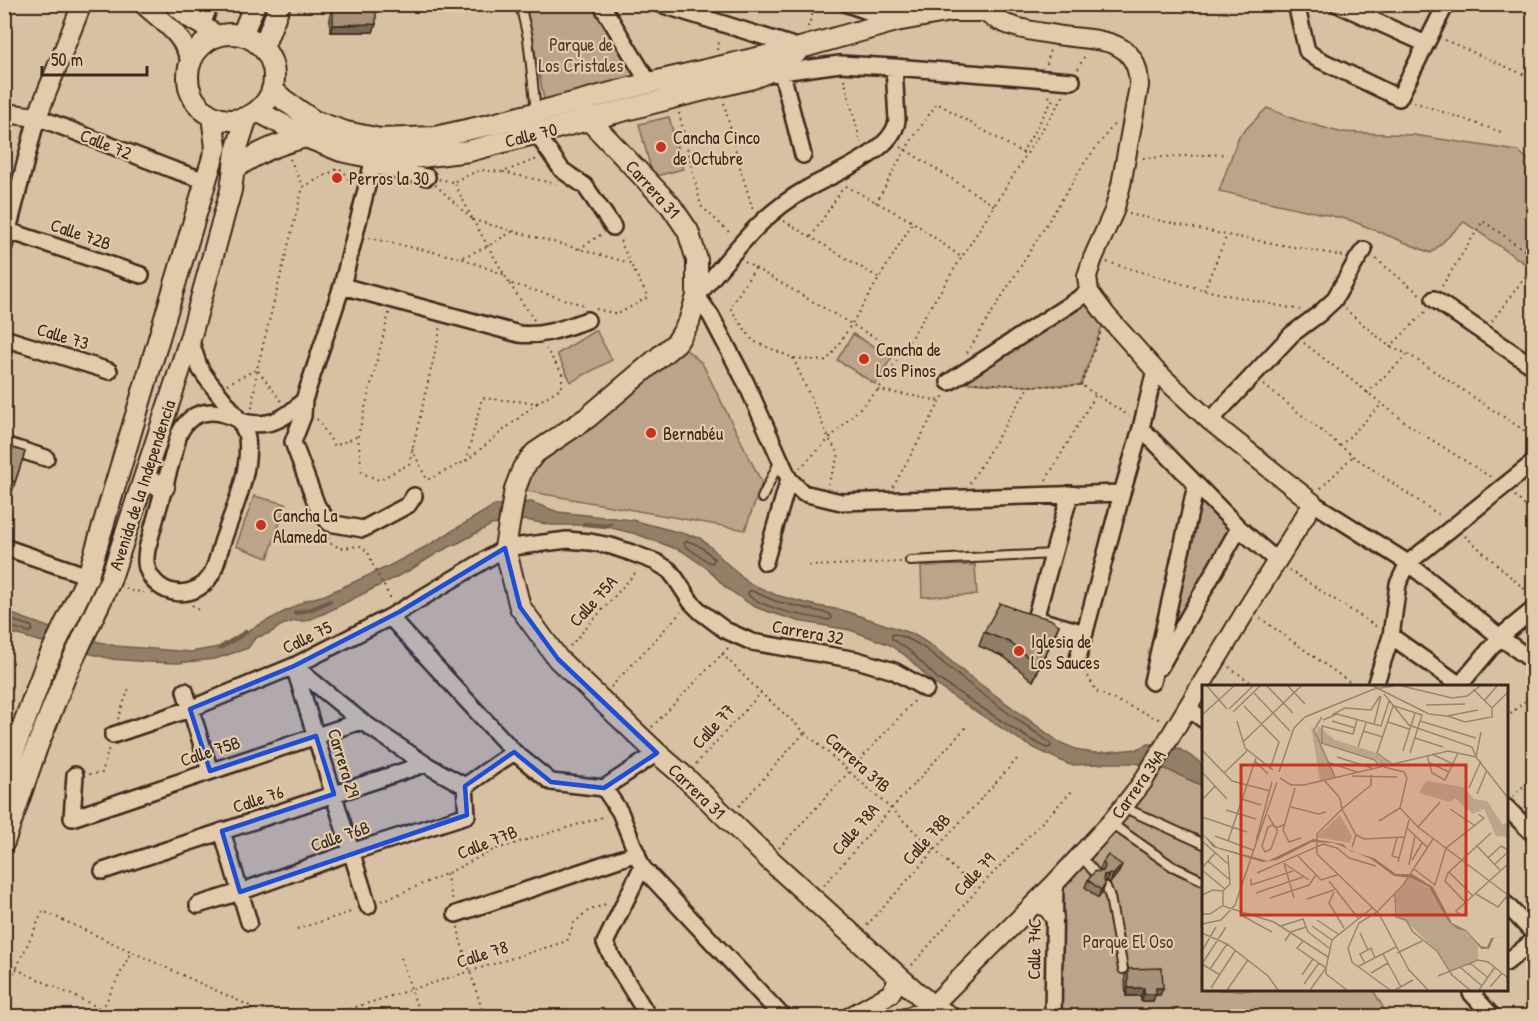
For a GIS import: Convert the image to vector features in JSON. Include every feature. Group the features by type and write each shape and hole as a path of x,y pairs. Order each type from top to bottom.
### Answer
{"main road":[{"path":"242,35 255,4"},
{"path":"263,48 280,4"},
{"name":"Calle 70","path":"272,89 314,121 346,132 380,139 435,137 590,120 676,97 716,77 800,48 896,21 950,8 990,8"},
{"path":"211,31 242,35 254,40 269,57 273,67 272,89 266,102 252,114 234,120 212,116 203,110 191,93 188,82 190,62 207,41 211,31"},
{"name":"Calle 70","path":"252,114 341,152 373,162 421,157 469,151 573,103 649,83 761,75 775,69 800,48"},
{"name":"Carrera 31","path":"573,103 671,206 683,222 692,240 697,260 697,296 689,322 677,342 587,418 535,453 523,468 515,489 506,543 520,608 558,659 685,777 769,860 900,978 932,1011 949,1017"},
{"name":"Avenida de la Independencia","path":"4,842 37,747 67,672 110,581 190,339 231,190 236,151 252,114"},
{"name":"Avenida de la Independencia","path":"4,784 46,664 88,576 216,147 212,116"},
{"path":"234,169 249,158 283,143 306,137"},
{"path":"144,480 164,487"}],"street":[{"path":"4,246 37,117 82,4"},
{"path":"143,4 178,35 187,49 190,62"},
{"path":"172,4 211,31"},
{"path":"210,4 211,31"},
{"path":"601,4 649,83"},
{"path":"660,4 800,48"},
{"path":"847,4 896,21"},
{"path":"1296,4 1307,51 1316,58 1400,98 1446,4"},
{"path":"1337,4 1428,39"},
{"path":"990,8 1003,23 1053,35 1094,38 1112,43 1124,49 1132,58 1138,71 1138,93 1121,185 1114,211 1087,276 1089,292 1106,315 1155,370 1210,421 1311,502 1408,563 1533,662"},
{"path":"761,75 840,64 1072,81"},
{"path":"894,67 897,120 896,129 888,139 860,161 799,193 771,213 736,249 697,296 711,316 746,383 789,479 803,492 841,501 1122,493"},
{"path":"782,73 803,155"},
{"name":"Calle 72","path":"4,113 37,117 171,170 206,181"},
{"path":"529,125 562,170 585,186 613,227"},
{"path":"414,495 408,506 363,529 329,523 317,506 294,442 303,416 304,400 342,286 373,162 427,177"},
{"name":"Calle 72B","path":"9,231 141,275"},
{"path":"1210,421 1292,334 1334,300 1361,254"},
{"path":"342,286 519,334 541,334 587,320"},
{"path":"950,382 1089,292"},
{"path":"1429,298 1533,367"},
{"name":"Calle 73","path":"4,338 109,371"},
{"path":"190,339 200,368 215,390 244,422 248,455 243,480 211,575 200,588 184,594 167,591 153,581 146,566 147,549 179,434 187,422 196,415 215,411 244,422 276,421 290,414 304,400"},
{"path":"1078,658 1155,370"},
{"path":"1141,426 1196,485 1276,561"},
{"path":"4,445 46,458"},
{"path":"1376,685 1391,636 1398,584 1408,563 1533,462"},
{"path":"765,562 789,479"},
{"path":"1196,485 1152,682 1239,528"},
{"path":"1070,494 1035,619 1085,633"},
{"name":"Carrera 34A","path":"907,1017 932,1011 1081,855 1142,783 1311,502"},
{"path":"506,543 567,540 611,546 656,562 669,570 691,602"},
{"name":"Calle 75","path":"113,735 190,709 294,666 390,617 506,543"},
{"path":"4,547 88,576"},
{"name":"Carrera 32","path":"691,602 719,626 752,642 857,660 894,671 926,689"},
{"path":"1460,685 1500,638 1533,609"},
{"path":"390,617 514,752 551,782 604,788 657,753"},
{"path":"1391,636 1458,685"},
{"path":"294,666 361,721 424,764 465,786 514,752"},
{"name":"Carrera 29","path":"294,666 368,906"},
{"path":"185,691 210,771"},
{"path":"1188,708 1202,719"},
{"name":"Calle 75B","path":"75,775 72,818 361,721"},
{"name":"Calle 76","path":"103,871 424,764"},
{"name":"Calle 76B","path":"198,905 467,815 465,786"},
{"path":"604,788 620,812 639,860 782,1017"},
{"path":"1508,809 1533,835"},
{"path":"222,831 249,922"},
{"path":"639,860 629,893 605,943 648,1017"},
{"path":"456,914 639,860"},
{"name":"Calle 74C","path":"1053,1017 1055,883"},
{"path":"1035,903 1048,908 1054,917"},
{"path":"1508,906 1533,934"},
{"path":"1508,961 1533,940"},
{"path":"851,1017 890,994 900,978"},
{"path":"1474,991 1471,993 1492,1017"}],"lane":[{"path":"520,4 528,38 529,125"},
{"path":"762,498 780,459"},
{"path":"910,561 1053,555"},
{"path":"1123,807 1202,844"},
{"path":"1111,822 1172,866 1202,881"},
{"path":"1081,855 1096,874"},
{"path":"1106,887 1110,897 1122,969"}],"path":[{"path":"800,48 816,4"},
{"path":"1515,4 1533,12"},
{"path":"724,24 716,77 748,194"},
{"path":"1044,79 1053,35"},
{"path":"789,479 878,390 1072,81 1094,38"},
{"path":"1428,39 1533,79"},
{"path":"840,64 860,141"},
{"path":"676,97 701,206 736,249 755,268 901,353"},
{"path":"1400,98 1504,133"},
{"path":"1022,153 1053,99"},
{"path":"876,202 905,150 937,103 1026,155"},
{"path":"1118,119 1085,162 950,382 1029,386 1082,385 1141,426"},
{"path":"888,139 995,206"},
{"path":"244,422 303,187 283,143"},
{"path":"503,172 551,154"},
{"path":"1125,159 1227,154"},
{"path":"303,187 339,168 344,172 362,205"},
{"path":"427,177 454,182 480,170 503,172 557,184"},
{"path":"427,177 472,220 630,263"},
{"path":"412,449 427,480 466,461 537,403 562,387 562,373 472,220 454,182"},
{"path":"811,237 844,185 913,222 961,257"},
{"path":"1114,211 1227,235 1361,254 1429,298"},
{"path":"771,213 879,278"},
{"path":"1463,252 1482,221 1533,257"},
{"path":"755,268 730,308 753,341 793,358 825,361 831,356 851,325 913,222"},
{"path":"509,283 618,314 648,297 613,227 579,249"},
{"path":"461,258 513,231"},
{"path":"355,234 461,258 505,275"},
{"path":"1204,290 1227,235"},
{"path":"1093,258 1204,290 1319,314"},
{"path":"1484,333 1533,265"},
{"path":"393,299 358,436 362,473 379,480 409,464 444,314"},
{"path":"1334,300 1390,347 1408,354 1533,437"},
{"path":"1082,385 1106,315"},
{"path":"1292,334 1413,428 1504,486 1533,515"},
{"path":"1367,393 1408,354"},
{"path":"793,358 829,439 839,454 824,498"},
{"path":"215,390 257,369"},
{"path":"257,369 284,404 304,400 335,446 358,436"},
{"path":"1252,376 1353,456 1454,526 1533,597"},
{"path":"961,498 1029,386"},
{"path":"878,390 942,401 886,500"},
{"path":"1038,495 1096,394"},
{"path":"466,461 482,398 537,403"},
{"path":"1340,446 1382,404"},
{"path":"1311,502 1353,456"},
{"path":"329,523 328,538 332,545 343,548 360,546 368,552 385,589"},
{"name":"Calle 75A","path":"558,659 647,560"},
{"path":"809,566 910,561"},
{"path":"1276,561 1391,636"},
{"path":"600,699 691,602"},
{"path":"1247,609 1352,685"},
{"name":"Carrera 31B","path":"641,737 722,654 761,693 891,809 977,890"},
{"path":"1078,658 1097,692 1176,728"},
{"path":"1217,658 1253,685"},
{"path":"102,772 129,688"},
{"path":"769,860 926,689"},
{"name":"Calle 77","path":"685,777 761,693"},
{"path":"1508,716 1533,693"},
{"name":"Calle 78A","path":"812,899 969,725"},
{"path":"727,819 804,732"},
{"name":"Calle 78B","path":"856,939 1018,758"},
{"path":"1508,800 1533,776"},
{"name":"Calle 79","path":"900,978 977,890 1072,791"},
{"name":"Calle 77B","path":"368,906 446,874 493,850 620,812"},
{"path":"446,874 460,939 484,1017"},
{"name":"Calle 78","path":"327,1017 567,941 574,923 586,912 629,893"},
{"path":"297,929 368,906"},
{"path":"4,988 16,969 43,911 252,1007 248,1017"},
{"path":"102,1010 131,952"},
{"path":"401,958 420,1017"},
{"path":"16,969 117,1017"}],"highlighted area":[{"path":"505,548 520,607 558,659 657,753 604,788 551,782 514,752 465,786 467,815 240,892 222,831 334,794 316,736 210,771 190,709 294,666 399,612"}],"green space":[{"name":"Parque de Los Cristales","path":"526,5 601,5 649,83 546,110"},
{"path":"1267,108 1297,120 1339,132 1414,135 1518,151 1533,164 1533,269 1464,222 1431,253 1350,220 1219,191 1239,136"},
{"name":"Cancha Cinco de Octubre","path":"669,117 683,169 653,177 639,124"},
{"path":"1089,292 1106,315 1081,385 1029,386 949,382"},
{"path":"596,330 612,360 571,382 557,354"},
{"name":"Cancha de Los Pinos","path":"853,334 892,357 875,384 837,360"},
{"name":"Bernabéu","path":"677,342 702,363 762,483 745,530 515,489 523,468"},
{"path":"1196,485 1239,528 1152,682"},
{"name":"Cancha La Alameda","path":"254,496 286,504 268,558 236,546"},
{"path":"975,565 977,595 922,597 921,566"},
{"name":"Parque El Oso","path":"1152,766 1166,769 1202,786 1202,991 1374,991 1388,1016 1053,1016 1055,883"}],"water":[{"path":"531,502 558,512 632,520 700,538 749,583 776,595 842,610 913,634 934,647 965,673 1059,742 1080,751 1096,753 1137,749 1148,744 1173,745 1202,765 1202,786 1166,769 1135,763 1070,765 1028,745 958,700 934,683 906,656 888,644 850,630 798,621 753,606 725,587 708,569 682,551 636,534 608,527 551,525 526,520 491,525 410,570 325,613 306,621 295,621 282,625 270,633 255,638 248,648 215,659 178,663 112,659 5,631 4,611 70,635 116,646 191,652 224,646 242,637 247,631 307,600 325,595 385,568 429,545 495,505"}],"building":[{"path":"333,7 376,7 376,24 333,25"},
{"path":"4,445 25,452 15,482 4,478"},
{"path":"1000,603 1050,619 1059,625 1039,666 1009,642 984,632"},
{"path":"1108,855 1122,865 1113,875 1104,875 1105,885 1101,890 1088,880 1095,871 1103,871 1105,866 1103,862"},
{"path":"1162,968 1163,988 1156,988 1156,994 1144,994 1144,988 1128,988 1128,969"}],"waterway":[{"path":"584,524 608,526 610,524"},
{"path":"295,613 330,601"},
{"path":"220,648 246,632"}],"place":[{"name":"Cancha Cinco de Octubre","path":"661,147"},
{"name":"Perros la 30","path":"337,178"},
{"name":"Cancha de Los Pinos","path":"864,359"},
{"name":"Bernabéu","path":"651,433"},
{"name":"Cancha La Alameda","path":"261,525"},
{"name":"Iglesia de Los Sauces","path":"1019,651"}]}
